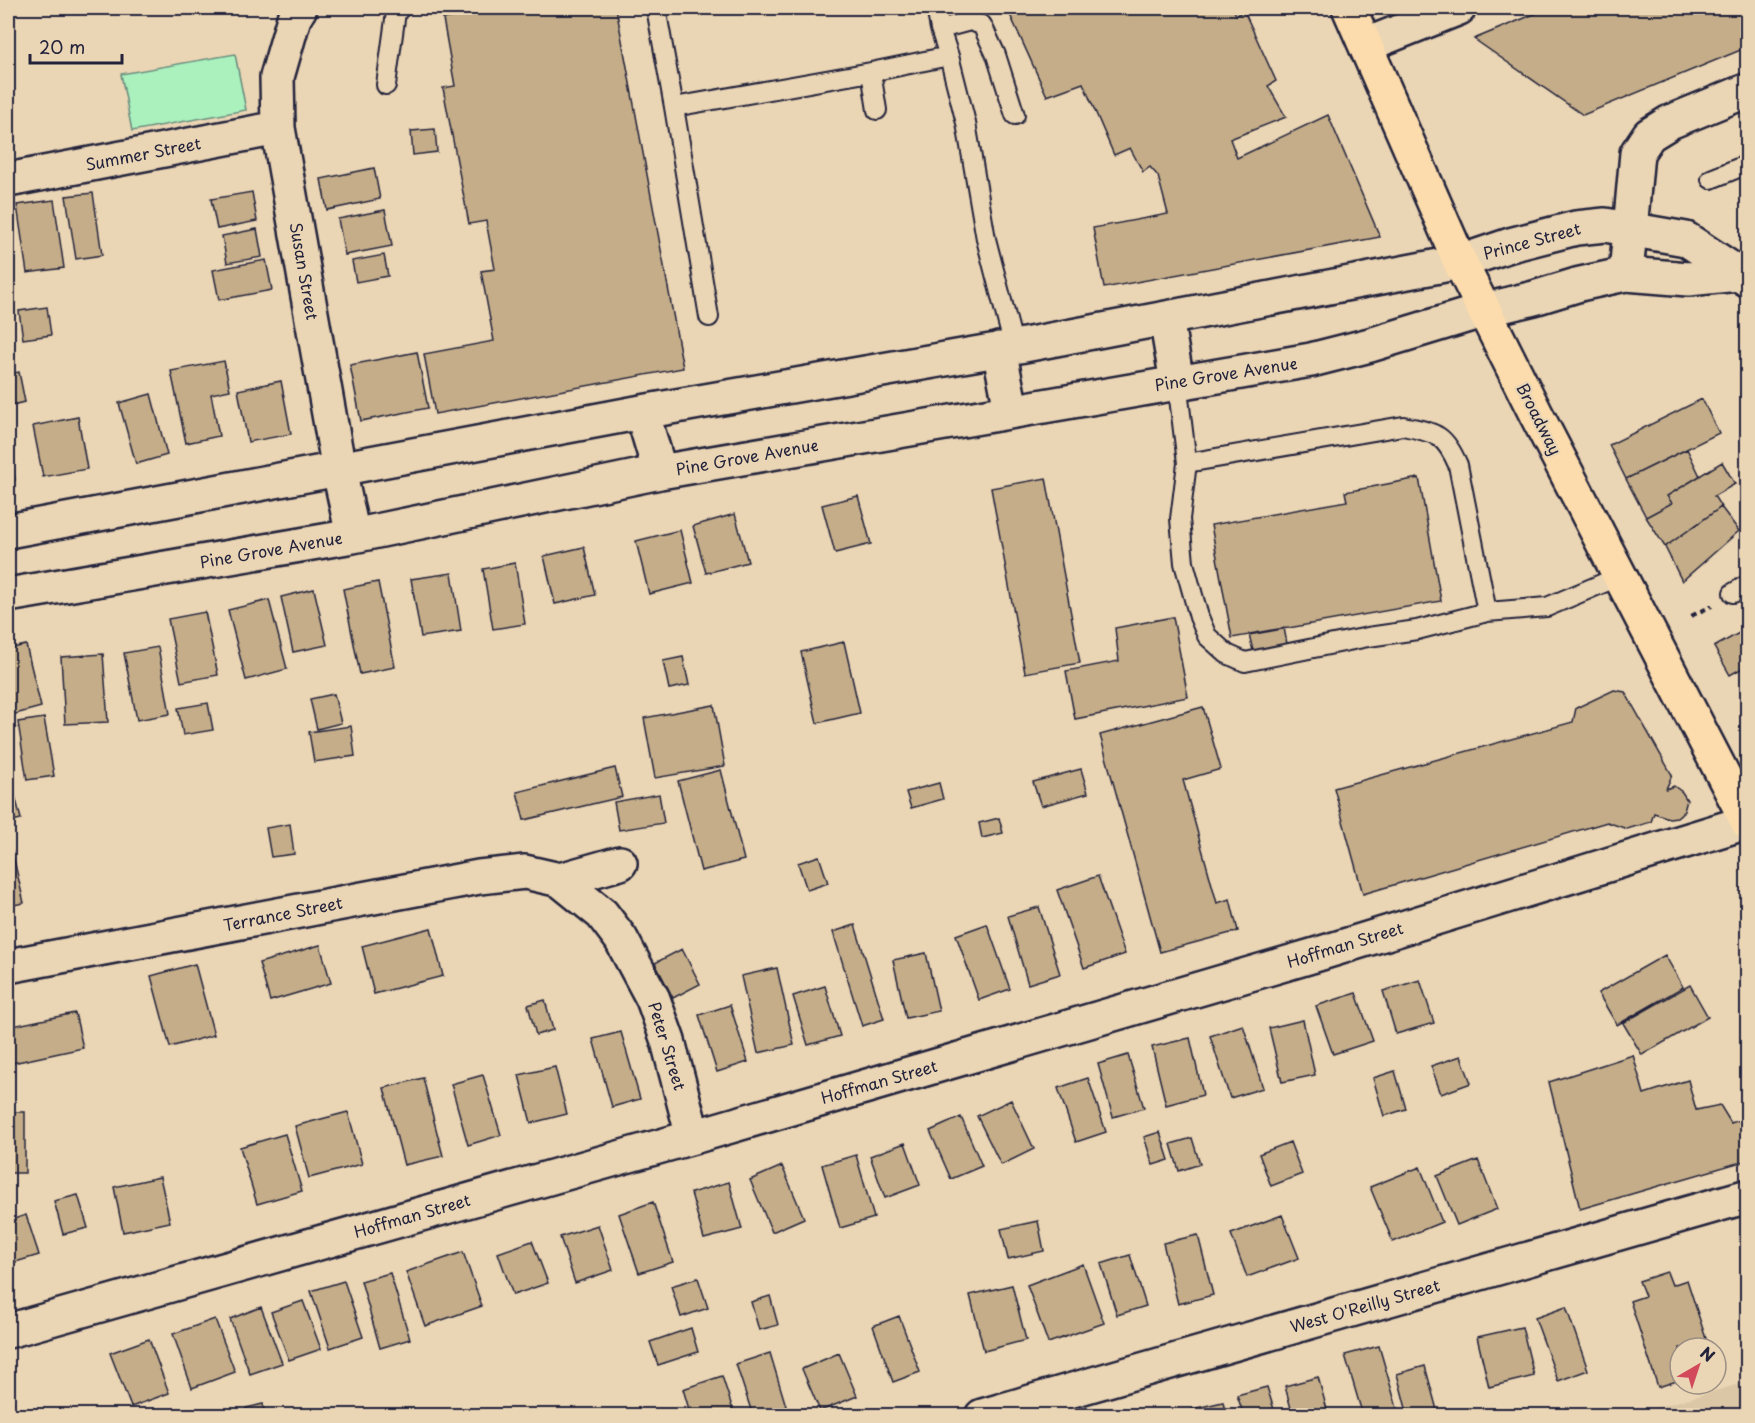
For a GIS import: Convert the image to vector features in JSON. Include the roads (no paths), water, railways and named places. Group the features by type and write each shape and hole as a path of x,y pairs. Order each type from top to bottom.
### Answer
{"highway":[{"name":"Broadway","path":"1349,8 1460,262 1747,822"}],"street":[{"name":"Susan Street","path":"300,8 294,18 278,77 278,128 339,471 353,536"},
{"path":"1366,45 1459,8"},
{"path":"1626,274 1637,153 1648,135 1670,122 1748,90"},
{"name":"Summer Street","path":"8,180 278,128"},
{"name":"Prince Street","path":"1460,262 1510,245 1576,228 1605,225 1686,239 1744,272"},
{"path":"8,531 339,471 642,412 1006,348 1460,262"},
{"name":"Prince Street","path":"1485,310 1626,274 1688,279 1744,272"},
{"name":"Pine Grove Avenue","path":"8,595 353,536 660,472 1311,360 1485,310"},
{"path":"1166,318 1177,382"},
{"path":"1006,348 1011,410"},
{"path":"642,412 660,472"},
{"name":"Hoffman Street","path":"8,1331 693,1137 1303,958 1747,822"},
{"path":"560,880 620,862"},
{"name":"Terrance Street","path":"8,966 479,878 525,872 560,880"},
{"name":"Peter Street","path":"560,880 602,914 621,939 654,999 668,1041 693,1137"},
{"name":"West O'Reilly Street","path":"982,1416 1748,1196"}],"lane":[{"path":"386,85 396,12 401,8"},
{"path":"656,8 709,317"},
{"path":"936,8 966,123 1006,348"},
{"path":"940,29 970,21 982,25 996,55 1015,115"},
{"path":"674,107 949,56"},
{"path":"871,72 877,110"},
{"path":"1711,179 1748,164"},
{"path":"1177,382 1187,463 1180,519 1184,563 1199,617 1207,636 1227,654 1245,662 1368,637 1417,630 1487,612 1547,607 1620,576"},
{"path":"1187,463 1403,426 1435,433 1450,446 1458,465 1487,612"}]}
